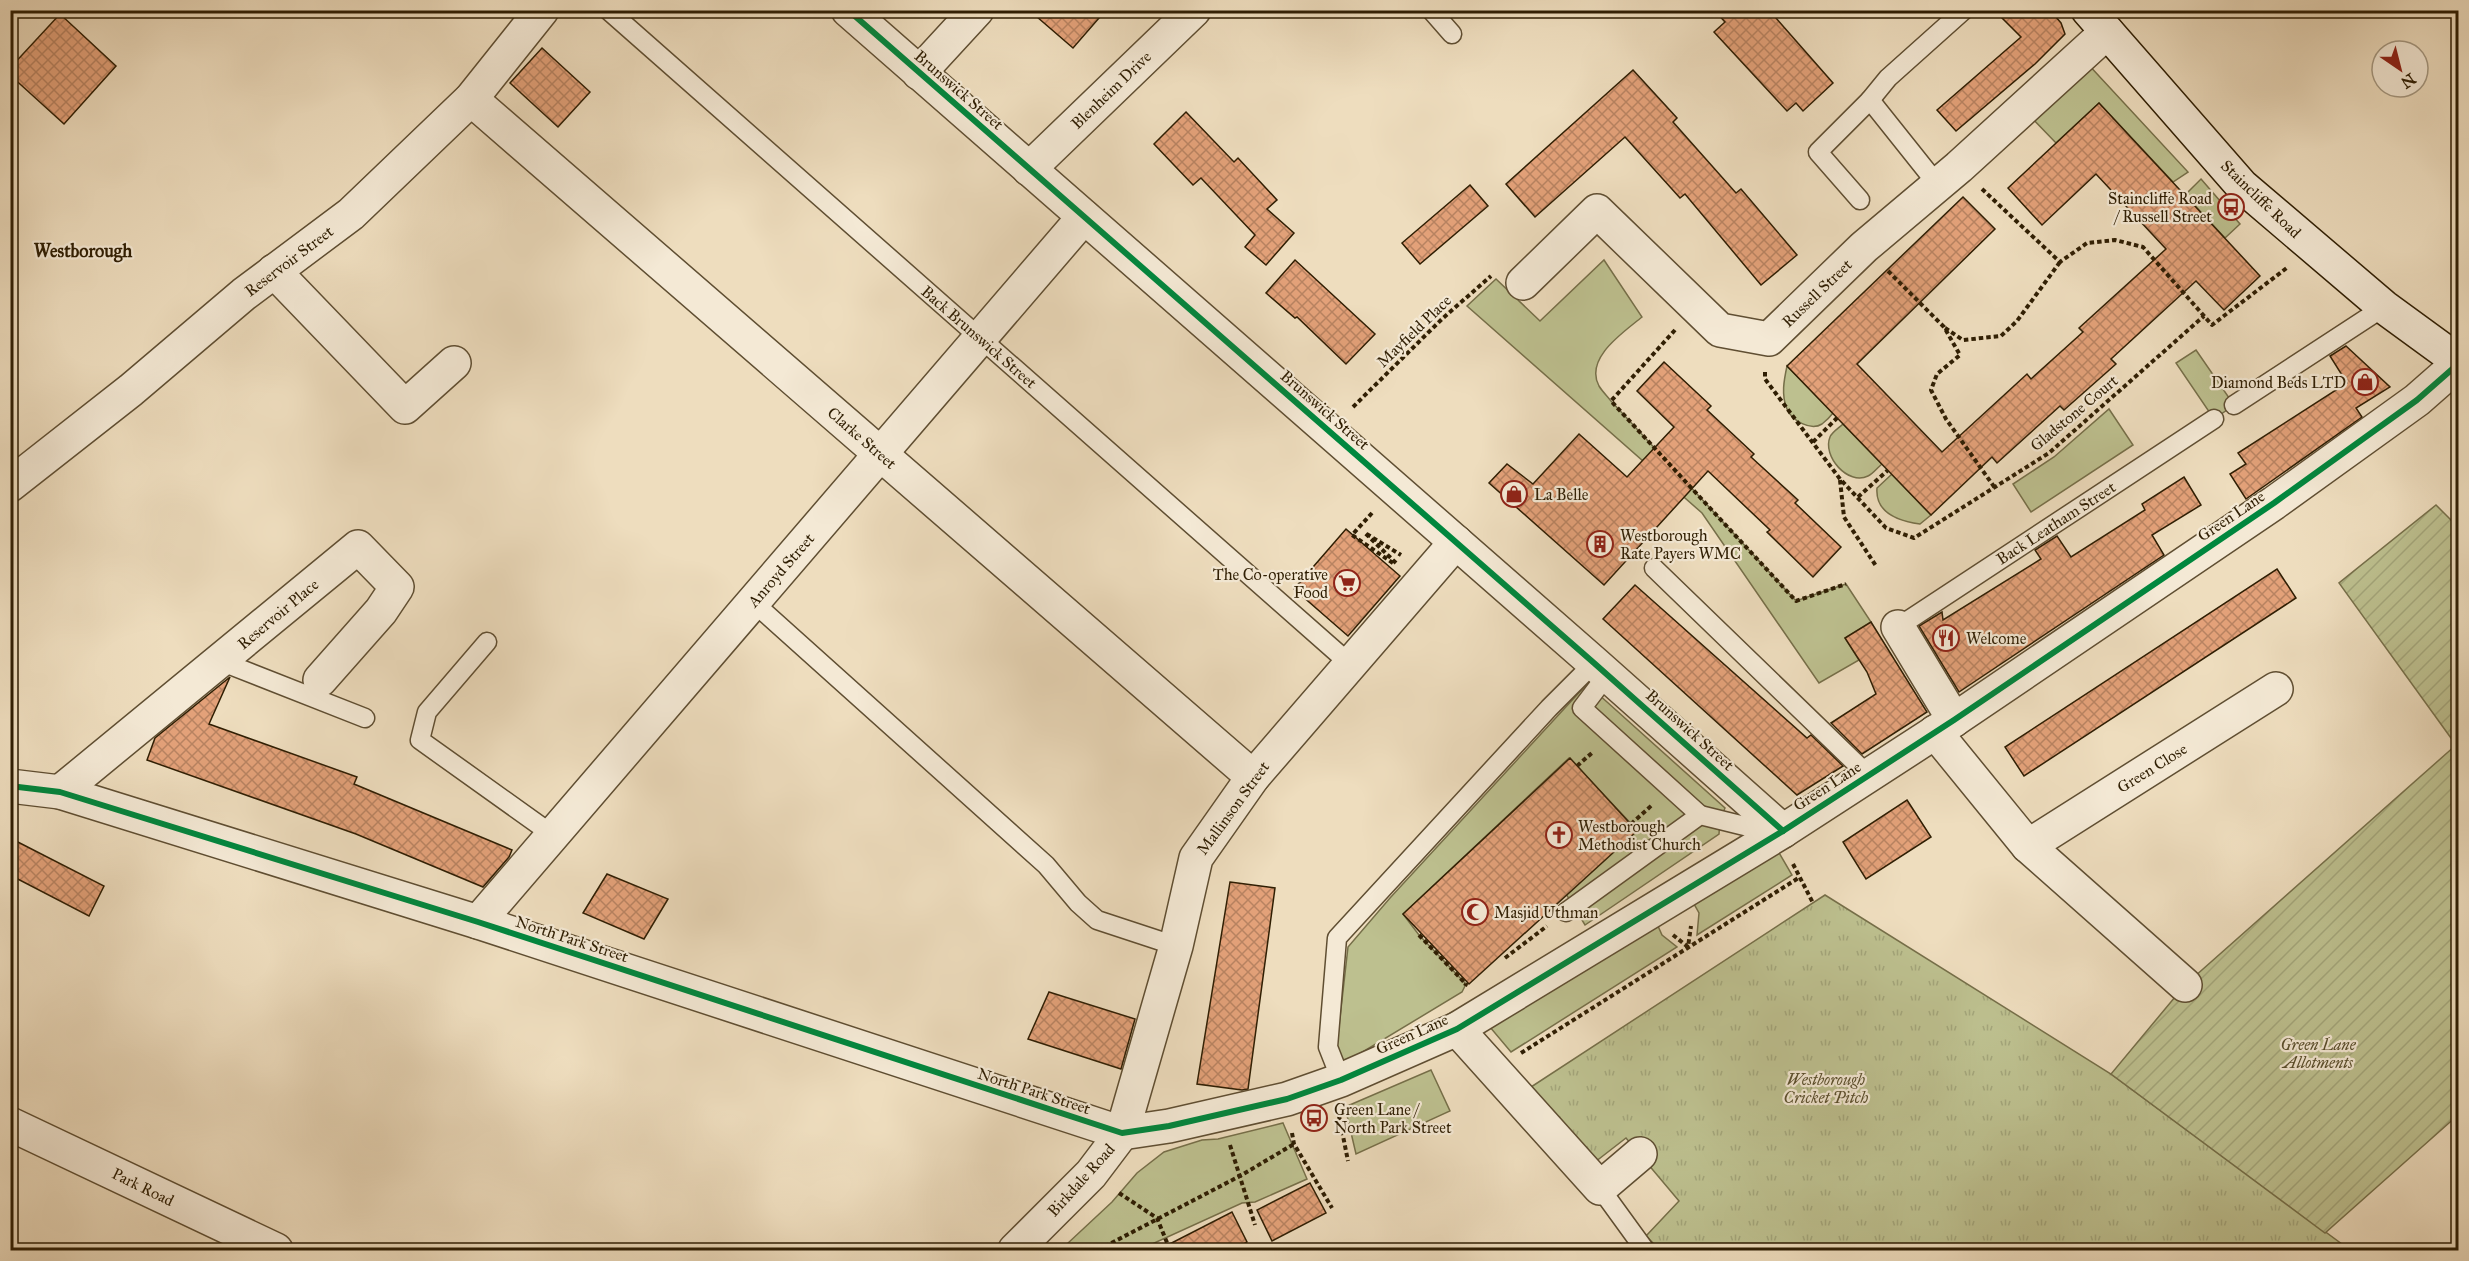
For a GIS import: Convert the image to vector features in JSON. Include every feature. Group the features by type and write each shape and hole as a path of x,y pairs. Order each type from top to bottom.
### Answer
{"street":[{"name":"Reservoir Street","path":"10,485 274,271 351,214 471,99 542,10"},
{"name":"Brunswick Street","path":"848,10 1601,669 1780,833"},
{"path":"919,73 977,10"},
{"name":"Blenheim Drive","path":"1029,170 1194,10"},
{"name":"Russell Street","path":"1523,283 1597,211 1720,330 1769,339 1864,247 1948,176 2095,17"},
{"name":"Staincliffe Road","path":"2095,17 2242,186 2384,307 2458,362"},
{"name":"Clarke Street","path":"471,99 1253,777"},
{"name":"Anroyd Street","path":"478,922 1084,217"},
{"path":"274,271 405,407 454,363"},
{"name":"Green Lane","path":"1122,1134 1220,1116 1287,1099 1337,1082 1457,1029 1780,833 1945,726 2274,503 2417,400 2458,362"},
{"name":"Mallinson Street","path":"1122,1134 1176,946 1196,858 1253,777 1456,542"},
{"name":"Reservoir Place","path":"60,792 358,547 397,586 381,611 320,680"},
{"path":"1898,627 1945,726 2028,846 2185,985"},
{"name":"Green Close","path":"2028,846 2276,689"},
{"name":"North Park Street","path":"10,786 60,792 478,922 1122,1134"},
{"name":"Green Lane","path":"1457,1029 1600,1188"},
{"name":"Park Road","path":"10,1124 276,1251"},
{"name":"Birkdale Road","path":"1015,1251 1090,1174 1122,1134"},
{"path":"1600,1188 1640,1154"}],"lane":[{"name":"Back Brunswick Street","path":"608,10 1350,664"},
{"path":"1431,10 1452,34"},
{"path":"1860,200 1818,152 1870,100 1888,78 1964,10"},
{"path":"1870,100 1948,176"},
{"path":"2234,405 2384,307"},
{"name":"Back Leatham Street","path":"1898,627 2214,419"},
{"path":"1654,568 1868,775"},
{"path":"753,602 1046,865 1078,903 1097,920 1176,946"},
{"path":"487,642 427,712 420,740 553,835"},
{"path":"220,661 365,718"},
{"path":"1601,669 1582,708 1700,815 1780,833"},
{"path":"1337,1082 1328,1047 1336,938 1549,708 1601,669"},
{"path":"1566,912 1700,815"},
{"path":"1600,1188 1645,1251"}],"path":[{"path":"1948,176 2060,262"},
{"path":"1864,247 1944,327 1964,340 2001,336 2017,321 2060,262 2087,243 2115,240 2143,247 2212,325 2266,285 2311,247"},
{"path":"1696,307 1611,401 1796,601 1846,584"},
{"path":"1944,327 1960,355 1937,374 1931,390 1946,418 1995,488"},
{"path":"1769,339 1765,379 1840,479 1858,497 1888,470"},
{"path":"1813,442 1837,418"},
{"path":"1840,479 1844,517 1876,566"},
{"path":"1364,521 1352,534 1403,571 1365,533 1412,563 1427,576"},
{"path":"1780,833 1813,903"},
{"path":"1518,1055 1800,877"},
{"path":"1419,935 1466,984 1462,992"},
{"path":"1337,1082 1348,1161"},
{"path":"1220,1116 1255,1225"},
{"path":"1098,1251 1240,1176 1294,1144 1332,1208"},
{"path":"1090,1174 1157,1218 1170,1251"}],"green space":[{"path":"2086,62 2188,172 2173,182 2099,103 2056,143 2029,115"},
{"path":"2201,179 2240,224 2225,238 2185,195"},
{"path":"1604,260 1642,317 1617,338 1601,356 1596,376 1599,386 1796,601 1846,584 1871,622 1845,638 1859,660 1819,683 1702,513 1467,306 1496,279 1540,321"},
{"path":"2196,350 2234,405 2214,419 2176,363"},
{"path":"1787,366 1833,413 1822,424 1813,426 1802,424 1789,413 1784,393"},
{"path":"2109,409 2133,445 2031,512 2013,484 2054,457"},
{"path":"1843,424 1882,464 1872,474 1860,478 1852,477 1838,467 1833,460 1830,453 1830,437"},
{"path":"1892,474 1931,515 1920,524 1896,518 1884,510 1880,504 1877,488"},
{"name":"Green Lane Allotments","path":"2436,505 2458,527 2458,1115 2325,1233 2111,1074 2185,985 2456,745 2339,583"},
{"path":"1587,684 1725,808 1720,820 1719,834 1585,925 1566,894 1637,830 1569,758 1403,914 1419,935 1466,984 1462,992 1341,1065 1337,1044 1348,947 1390,898"},
{"path":"1774,844 1792,875 1697,935 1699,913 1689,895"},
{"name":"Westborough Cricket Pitch","path":"1825,895 2111,1074 2350,1250 1660,1250 1646,1236 1679,1201 1626,1138 1595,1162 1531,1087"},
{"path":"1654,917 1662,935 1677,947 1511,1052 1484,1020"},
{"path":"1431,1070 1450,1111 1356,1154 1345,1107"},
{"path":"1283,1123 1307,1179 1255,1202 1242,1203 1139,1250 1067,1250 1068,1243 1112,1202 1137,1173 1164,1152 1202,1140 1218,1139"}],"building":[{"path":"1029,10 1106,10 1073,48"},
{"path":"1714,10 1769,10 1833,83 1803,111 1796,103 1787,111 1714,32 1725,22"},
{"path":"1994,10 2050,10 2061,23 2065,34 2035,64 1956,131 1937,110 2021,37"},
{"path":"60,14 116,66 64,124 10,75 10,68"},
{"path":"542,48 590,92 558,127 510,83"},
{"path":"1633,70 1677,118 1673,122 1736,193 1741,189 1797,255 1761,285 1685,194 1680,198 1625,137 1535,217 1506,184"},
{"path":"2099,103 2260,276 2224,310 2196,281 2111,359 2116,364 2064,410 2060,406 1997,463 1992,457 1931,515 1787,366 1963,197 1995,229 1857,364 1942,452 2027,374 2031,379 2083,332 2079,328 2166,249 2096,174 2042,225 2008,188"},
{"path":"1186,112 1234,162 1238,158 1277,200 1267,209 1294,233 1266,265 1245,247 1255,235 1201,178 1193,185 1154,144"},
{"path":"1470,185 1488,206 1420,264 1402,243"},
{"path":"1295,260 1375,334 1346,364 1297,317 1295,318 1266,293"},
{"path":"2346,346 2390,387 2356,408 2362,417 2246,499 2230,474 2246,464 2238,453 2347,383 2330,356"},
{"path":"1664,362 1711,406 1707,410 1754,454 1751,457 1798,500 1795,503 1841,547 1813,577 1767,532 1770,530 1708,471 1604,585 1489,483 1507,464 1533,484 1579,434 1627,477 1674,427 1637,391"},
{"path":"2184,477 2201,505 2152,535 2164,555 1959,692 1919,626 1942,612 1943,620 2041,559 2035,550 2057,536 2071,557 2145,510 2142,504"},
{"name":"The Co-operative Food","path":"1346,529 1400,576 1348,636 1294,589"},
{"path":"2277,569 2296,598 2024,776 2005,747"},
{"path":"1635,585 1807,738 1811,735 1843,766 1797,795 1603,619"},
{"path":"1871,622 1927,712 1862,754 1831,723 1876,694 1867,672 1845,638"},
{"path":"230,677 209,724 357,777 354,784 512,850 509,857 483,887 356,834 147,760 155,738"},
{"path":"1570,758 1637,831 1469,984 1403,914"},
{"path":"1907,800 1931,837 1866,879 1843,842"},
{"path":"10,838 104,886 89,916 10,875"},
{"path":"607,874 668,899 644,939 583,913"},
{"path":"1230,882 1275,888 1248,1089 1242,1090 1197,1084"},
{"path":"1049,992 1135,1019 1121,1069 1028,1039"},
{"path":"1310,1183 1326,1213 1272,1241 1257,1210"},
{"path":"1232,1212 1247,1242 1231,1251 1156,1251"}],"cycle path":[{"path":"848,10 1783,831"},
{"path":"10,786 60,792 478,922 1122,1133 1169,1126 1287,1099 1341,1080 1457,1029 1783,831 1954,720 2274,503 2417,400 2458,364"}],"place":[{"name":"Staincliffe Road / Russell Street","path":"2231,207"},
{"name":"Diamond Beds LTD","path":"2365,382"},
{"name":"La Belle","path":"1514,494"},
{"name":"Westborough Rate Payers WMC","path":"1600,544"},
{"name":"The Co-operative Food","path":"1347,583"},
{"name":"Welcome","path":"1946,638"},
{"name":"Westborough Methodist Church","path":"1559,835"},
{"name":"Masjid Uthman","path":"1475,912"},
{"name":"Green Lane / North Park Street","path":"1314,1118"}],"district":[{"name":"Westborough","path":"83,251"}]}
